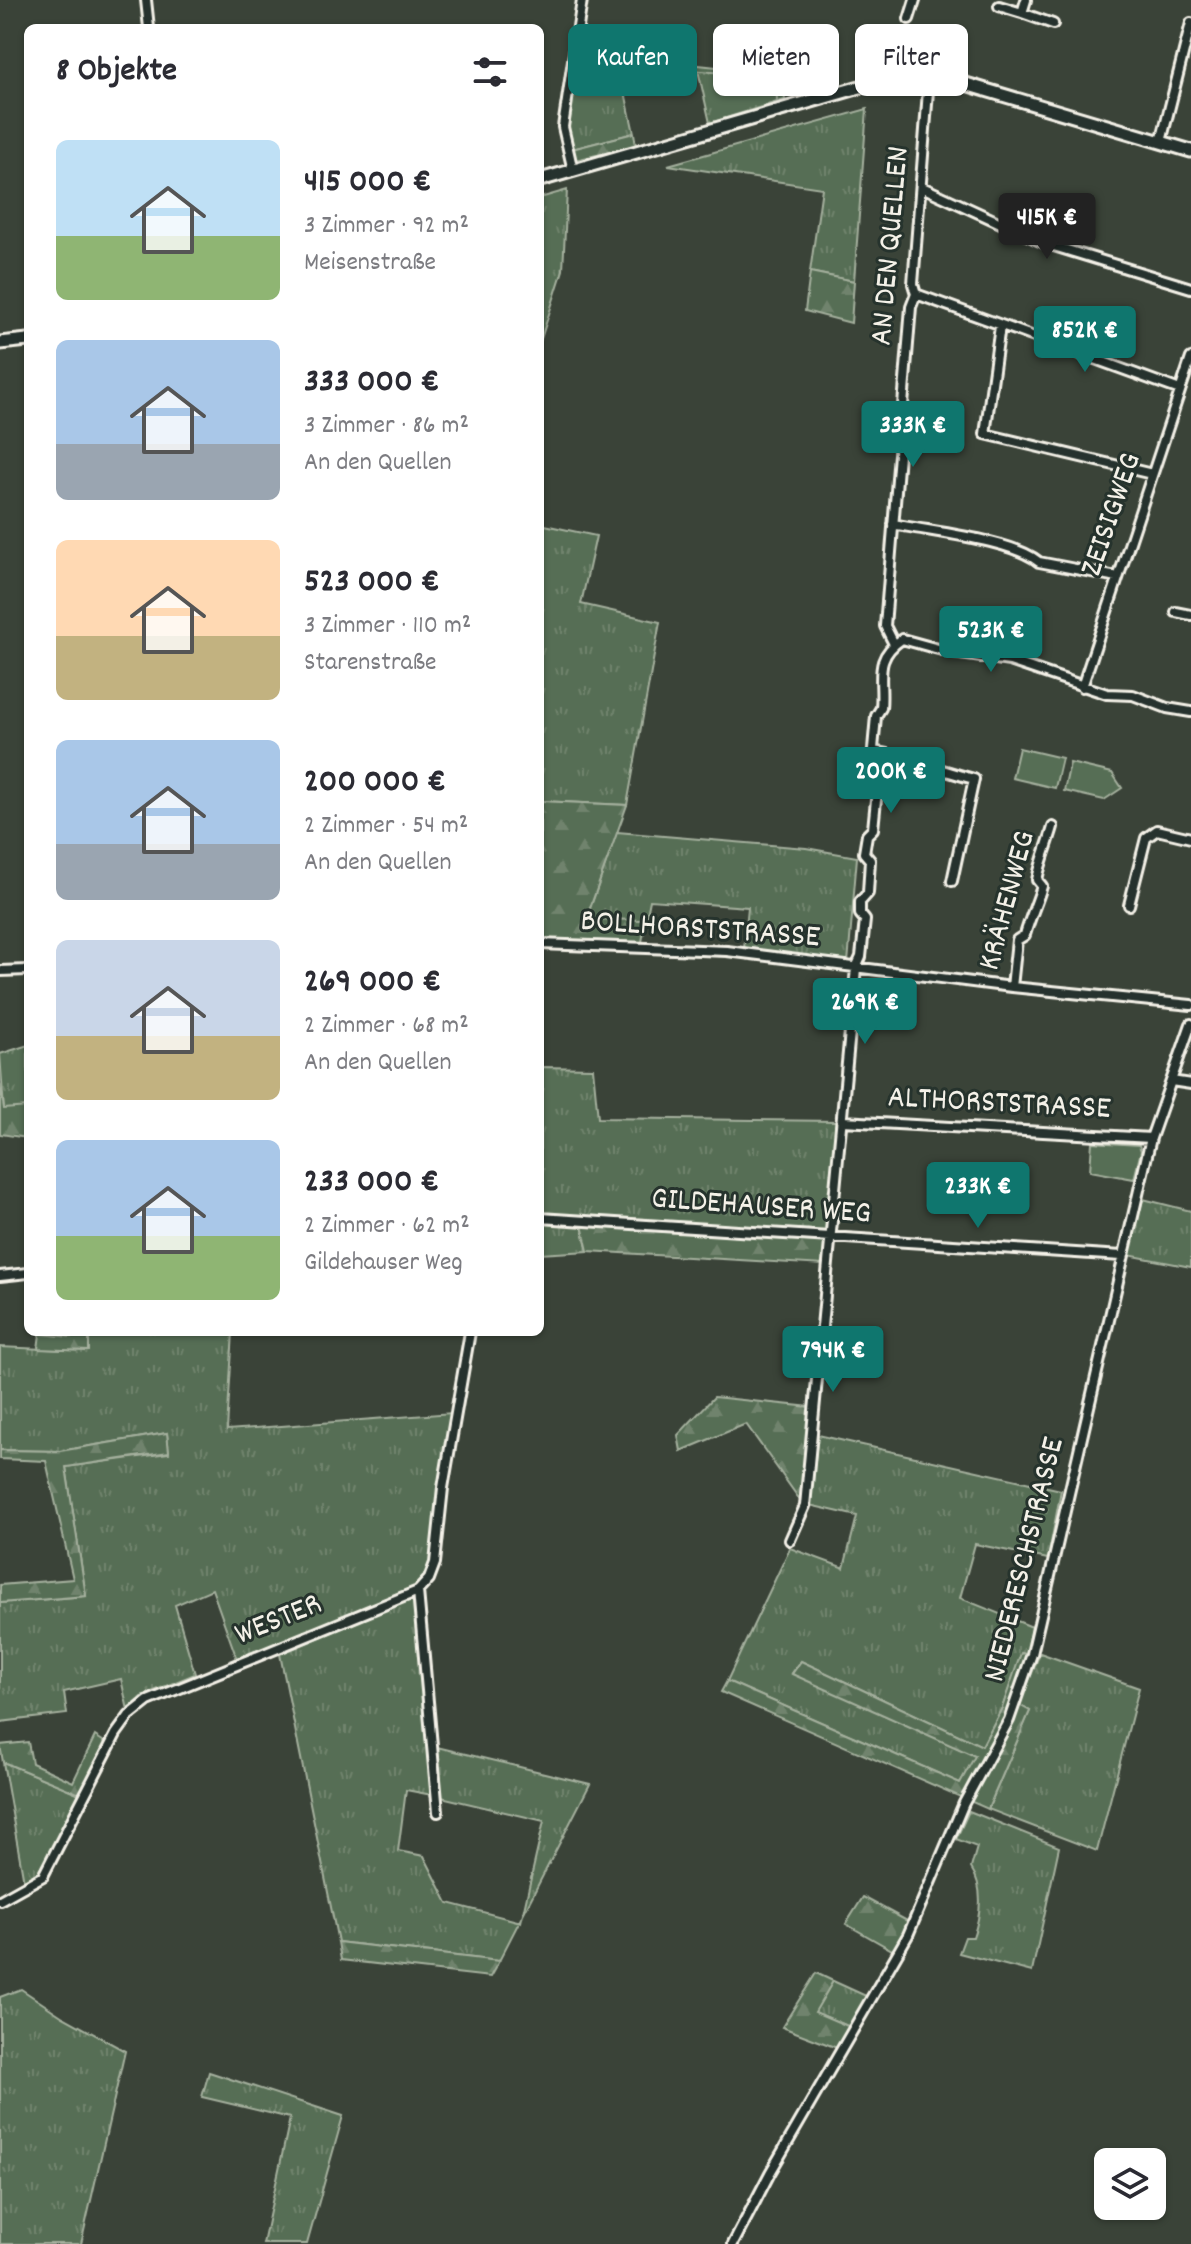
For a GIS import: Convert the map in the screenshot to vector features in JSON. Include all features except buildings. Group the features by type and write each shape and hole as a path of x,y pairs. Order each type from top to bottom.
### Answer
{"main road":[{"path":"968,86 999,92 1191,151"},
{"path":"544,179 855,88"},
{"path":"0,343 24,340"}],"street":[{"path":"146,0 149,24"},
{"path":"573,171 563,127 582,0"},
{"path":"909,19 915,0"},
{"path":"1022,13 1026,0"},
{"path":"999,6 1053,24"},
{"path":"1161,142 1191,23"},
{"name":"AN DEN QUELLEN","path":"894,644 885,626 911,307 916,294 913,284 928,96"},
{"path":"922,187 1044,243 1191,288"},
{"path":"916,294 1180,390"},
{"path":"1000,326 985,434 1152,474"},
{"name":"ZEISIGWEG","path":"1082,687 1180,390 1188,380 1191,358"},
{"path":"893,524 931,533 965,535 974,541 1028,553 1039,562 1117,577"},
{"path":"1176,612 1191,615"},
{"path":"790,1540 805,1506 856,968 861,957 865,920 860,914 860,902 868,893 870,860 864,853 867,835 873,829 877,790 870,782 876,716 882,703 879,666 894,644 902,639 914,640 953,653 1010,661 1082,687 1107,694 1133,695 1167,708 1191,712"},
{"path":"874,751 921,761 928,767 974,779 952,881"},
{"name":"KRÄHENWEG","path":"1012,987 1017,940 1025,935 1031,912 1036,907 1042,886 1037,880 1042,854 1048,847 1053,827"},
{"path":"1129,905 1146,838 1157,830 1191,838"},
{"name":"BOLLHORSTSTRASSE","path":"544,944 727,951 1012,987 1191,1005"},
{"path":"0,971 24,970"},
{"name":"NIEDERESCHSTRASSE","path":"733,2244 770,2173 908,1935 964,1803 1009,1720 1032,1654 1151,1138 1191,1024"},
{"path":"1171,1081 1191,1084"},
{"name":"ALTHORSTSTRASSE","path":"843,1121 1151,1138"},
{"name":"GILDEHAUSER WEG","path":"544,1218 1122,1256"},
{"path":"0,1276 24,1273"},
{"path":"438,1812 418,1591 429,1579 435,1563 443,1488 469,1336"},
{"name":"WESTER","path":"0,1900 43,1876 116,1734 129,1716 148,1701 418,1591"}],"green space":[{"path":"697,65 713,67 713,72 697,70"},
{"path":"698,70 713,72 713,96 777,96 777,102 710,123"},
{"path":"571,96 626,96 634,133 572,149 567,127"},
{"path":"867,109 854,281 810,272 822,188 668,165"},
{"path":"634,133 636,146 575,160 572,149"},
{"path":"567,190 563,270 544,329 544,197"},
{"path":"810,272 854,281 851,323 805,311"},
{"path":"544,525 596,536 581,604 660,622 627,805 544,801"},
{"path":"1019,748 1062,758 1055,788 1012,778"},
{"path":"1070,763 1112,773 1122,788 1104,800 1064,791"},
{"path":"544,801 627,805 586,919 646,920 642,942 544,941"},
{"path":"617,832 806,848 857,857 848,963 744,949 748,907 650,900 646,920 586,920"},
{"path":"24,1046 24,1108 4,1110 0,1054"},
{"path":"544,1067 593,1068 598,1118 839,1121 828,1232 544,1214"},
{"path":"0,1084 4,1109 24,1107 24,1137 0,1134"},
{"path":"1092,1142 1139,1145 1141,1151 1134,1179 1090,1171"},
{"path":"1143,1199 1191,1211 1191,1267 1128,1255"},
{"path":"544,1223 582,1225 588,1251 544,1254"},
{"path":"582,1225 826,1240 824,1265 588,1251"},
{"path":"40,1336 89,1336 89,1351 38,1349"},
{"path":"89,1336 233,1336 227,1430 452,1413 437,1489 432,1559 425,1576 414,1587 237,1659 212,1589 175,1605 195,1674 144,1695 128,1710 121,1679 64,1692 67,1714 0,1722 0,1603 86,1596 66,1467 169,1453 167,1433 60,1451 0,1450 0,1347 88,1351"},
{"path":"714,1397 810,1407 800,1500 746,1424 681,1451 678,1435"},
{"path":"167,1433 169,1452 66,1467 86,1596 0,1603 0,1585 73,1579 46,1461 0,1459 0,1450 60,1451"},
{"path":"818,1435 1061,1490 1048,1559 975,1544 960,1598 1032,1627 1028,1655 1022,1653 1002,1708 982,1746 801,1661 792,1673 976,1756 960,1783 727,1681 790,1548 844,1568 857,1516 809,1505"},
{"path":"414,1598 432,1795 406,1790 398,1851 424,1856 448,1903 519,1922 499,1961 338,1942 280,1654"},
{"path":"1021,1653 1028,1655 1012,1701 1030,1711 988,1809 721,1692 727,1681 960,1783 975,1756 792,1674 801,1661 982,1746 1002,1708"},
{"path":"1040,1653 1139,1688 1097,1851 988,1809 1030,1711 1019,1706"},
{"path":"95,1736 106,1743 80,1794 3,1762 0,1745 28,1742 32,1763 73,1782"},
{"path":"437,1747 590,1784 523,1915 544,1821 441,1797"},
{"path":"3,1762 80,1794 39,1872 24,1882"},
{"path":"969,1811 1059,1847 1032,1972 959,1953 965,1937 973,1937 979,1911 978,1884 971,1868 977,1847 956,1839"},
{"path":"863,1897 909,1922 894,1951 846,1924"},
{"path":"338,1942 499,1961 490,1977 341,1960"},
{"path":"816,1973 833,1981 815,2012 850,2027 837,2048 782,2027"},
{"path":"833,1981 866,1996 850,2027 814,2012"},
{"path":"21,1989 63,2017 125,2051 81,2244 0,2244 0,1997"},
{"path":"209,2072 343,2116 307,2244 263,2244 290,2118 202,2097"}]}
